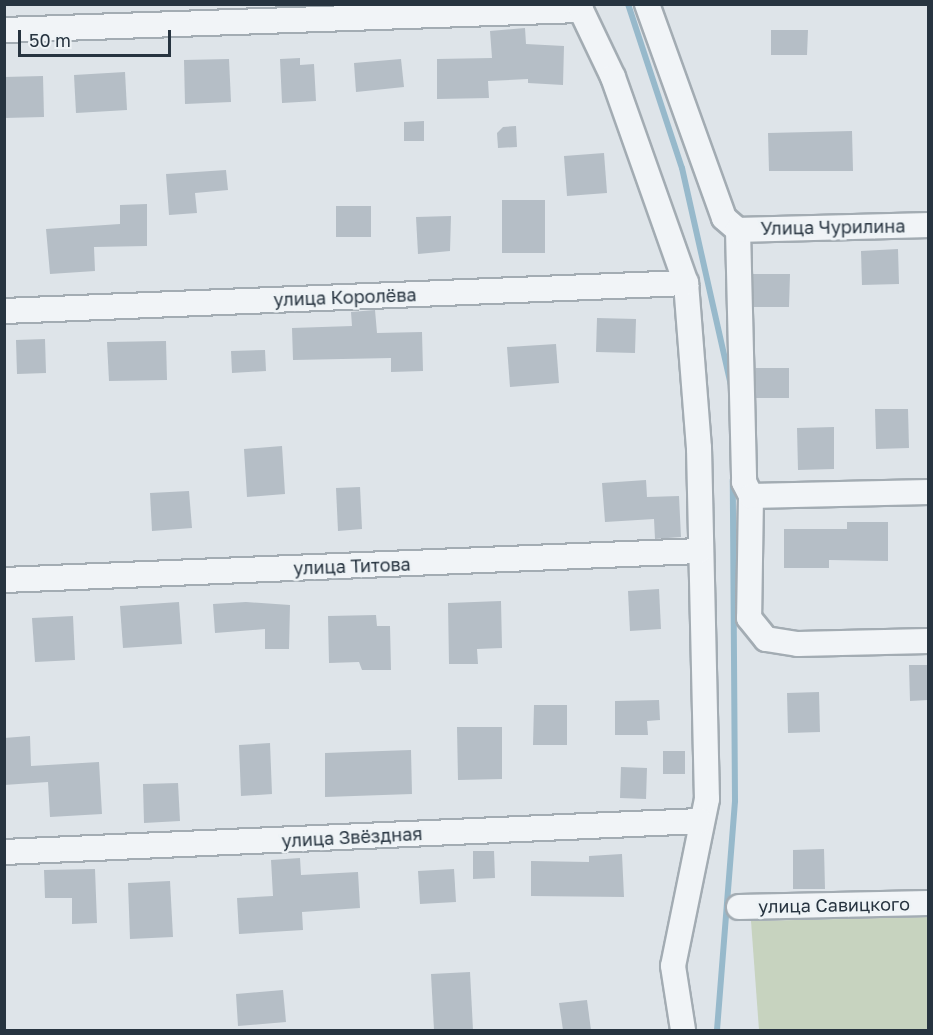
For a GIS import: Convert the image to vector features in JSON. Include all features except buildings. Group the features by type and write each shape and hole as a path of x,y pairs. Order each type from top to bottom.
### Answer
{"street":[{"path":"647,4 724,218 738,230 744,482 752,496 749,618 766,639 798,644 928,641"},
{"path":"4,30 581,10 613,77 686,283 699,448 699,551 707,799 700,821 673,966 683,1030"},
{"name":"Улица Чурилина","path":"738,230 928,225"},
{"name":"улица Королёва","path":"4,311 686,283"},
{"path":"752,496 928,492"},
{"name":"улица Титова","path":"4,580 699,551"},
{"name":"улица Звёздная","path":"4,852 700,821"},
{"name":"улица Савицкого","path":"739,907 928,903"}],"green space":[{"path":"928,917 928,1030 759,1030 751,921"}],"waterway":[{"path":"628,4 682,168 731,386"},
{"path":"717,1030 735,801 733,480"}]}
